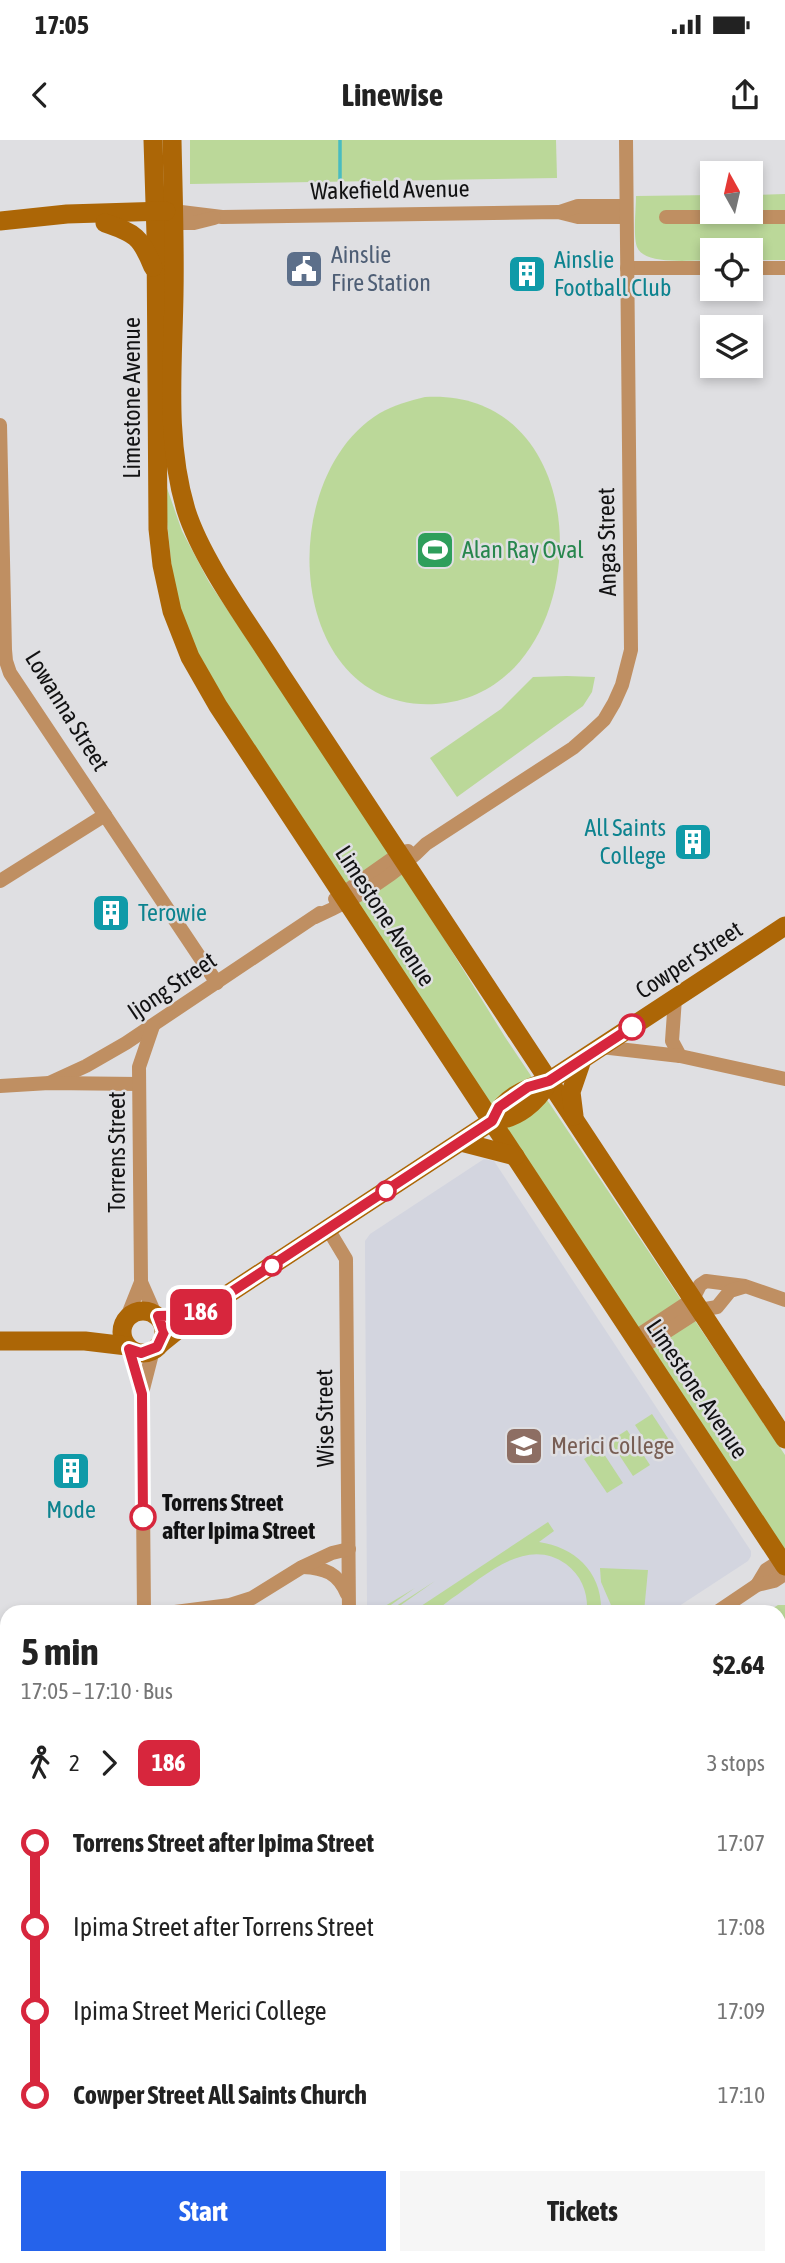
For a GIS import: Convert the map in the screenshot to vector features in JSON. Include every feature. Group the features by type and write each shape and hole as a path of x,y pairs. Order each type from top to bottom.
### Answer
{"main road":[{"path":"153,140 164,217"},
{"path":"164,217 172,140"},
{"name":"Wakefield Avenue","path":"0,222 67,214 164,217"},
{"name":"Wakefield Avenue","path":"0,222 105,223 164,217"},
{"name":"Limestone Avenue","path":"164,217 156,274 158,529 162,565 172,611 190,657 218,706 784,1565"},
{"name":"Limestone Avenue","path":"164,217 172,428 178,479 187,513 208,557 228,592 785,1438"},
{"path":"105,223 140,240 156,274"},
{"name":"Cowper Street","path":"157,1347 196,1315 492,1121 499,1107 528,1087 549,1081 785,926"},
{"path":"574,1119 571,1092 582,1060"},
{"path":"461,1142 514,1156"},
{"path":"85,1341 110,1331 143,1310 156,1315 196,1315"},
{"path":"0,1341 85,1341 128,1347 141,1353 157,1347 164,1332 156,1315"},
{"path":"125,1320 122,1338 128,1347"}],"street":[{"name":"Angas Street","path":"403,859 573,748 604,720 622,685 631,650 626,140"},
{"name":"Wakefield Avenue","path":"164,217 194,223 222,216 558,212 578,217 626,212"},
{"path":"666,217 785,217"},
{"path":"627,268 700,268"},
{"path":"763,268 785,268"},
{"name":"Lowanna Street","path":"0,425 6,661 17,684 217,983"},
{"path":"0,881 105,815"},
{"name":"Ijong Street","path":"49,1083 86,1066 154,1024 403,859"},
{"path":"675,998 671,1041 680,1056"},
{"name":"Torrens Street","path":"125,1320 141,1282 139,1084 142,1058 154,1024"},
{"path":"601,1047 680,1056 785,1079"},
{"name":"Ijong Street","path":"0,1086 49,1083 139,1084"},
{"name":"Wise Street","path":"328,1229 346,1259 349,1605"},
{"name":"Torrens Street","path":"141,1282 156,1315"},
{"path":"696,1304 700,1286 706,1282 745,1286 785,1300"},
{"path":"638,1343 696,1304 717,1307 730,1291 745,1286"},
{"path":"128,1347 142,1394 144,1605"},
{"path":"142,1394 157,1347"},
{"path":"230,1605 252,1598 302,1567 332,1553 349,1549"},
{"path":"728,1605 757,1586 766,1570 784,1565"},
{"path":"302,1567 319,1567 332,1573 342,1583 349,1605"}],"shaded area":[{"name":"Merici College","path":"484,1159 494,1161 751,1551 748,1561 681,1605 367,1605 365,1241 370,1234"}],"green space":[{"path":"190,140 556,140 557,178 190,184"},
{"path":"785,194 785,260 763,260 763,238 700,238 700,260 671,261 649,257 637,247 636,196 700,195 700,224 763,224 763,195"},
{"name":"Alan Ray Oval","path":"425,397 485,407 527,439 552,487 560,543 552,600 528,650 490,687 436,704 386,697 349,671 324,633 311,586 311,536 322,487 345,445 380,413 396,405"},
{"path":"163,482 182,531 209,582 412,887 505,1037 785,1455 785,1552 202,666 176,611"},
{"path":"533,677 595,677 592,692 583,706 457,797 430,758 501,709"},
{"path":"652,1414 675,1449 658,1460 635,1425"},
{"path":"627,1430 650,1465 633,1476 610,1441"},
{"path":"600,1448 623,1483 607,1493 584,1459"},
{"path":"548,1522 554,1531 539,1542 564,1550 584,1564 597,1585 600,1605 586,1605 583,1585 566,1564 551,1556 536,1554 506,1562 443,1605 423,1605"},
{"path":"600,1568 648,1570 645,1605 611,1605 601,1582"},
{"path":"435,1581 401,1605 398,1605"},
{"path":"415,1588 391,1605 387,1605"}],"waterway":[{"path":"340,140 340,195"}],"bus line":[{"name":"186","path":"143,1517 142,1394 129,1349 148,1352 160,1344 164,1332 158,1316 196,1315 492,1121 499,1107 528,1087 549,1081 632,1027"}],"place":[{"name":"Ainslie Fire Station","path":"304,269"},
{"name":"Ainslie Football Club","path":"527,274"},
{"name":"Alan Ray Oval","path":"435,550"},
{"name":"All Saints College","path":"693,842"},
{"name":"Terowie","path":"111,913"},
{"name":"Merici College","path":"524,1446"},
{"name":"Mode","path":"71,1471"},
{"name":"Torrens Street after Ipima Street","path":"143,1517"}]}
